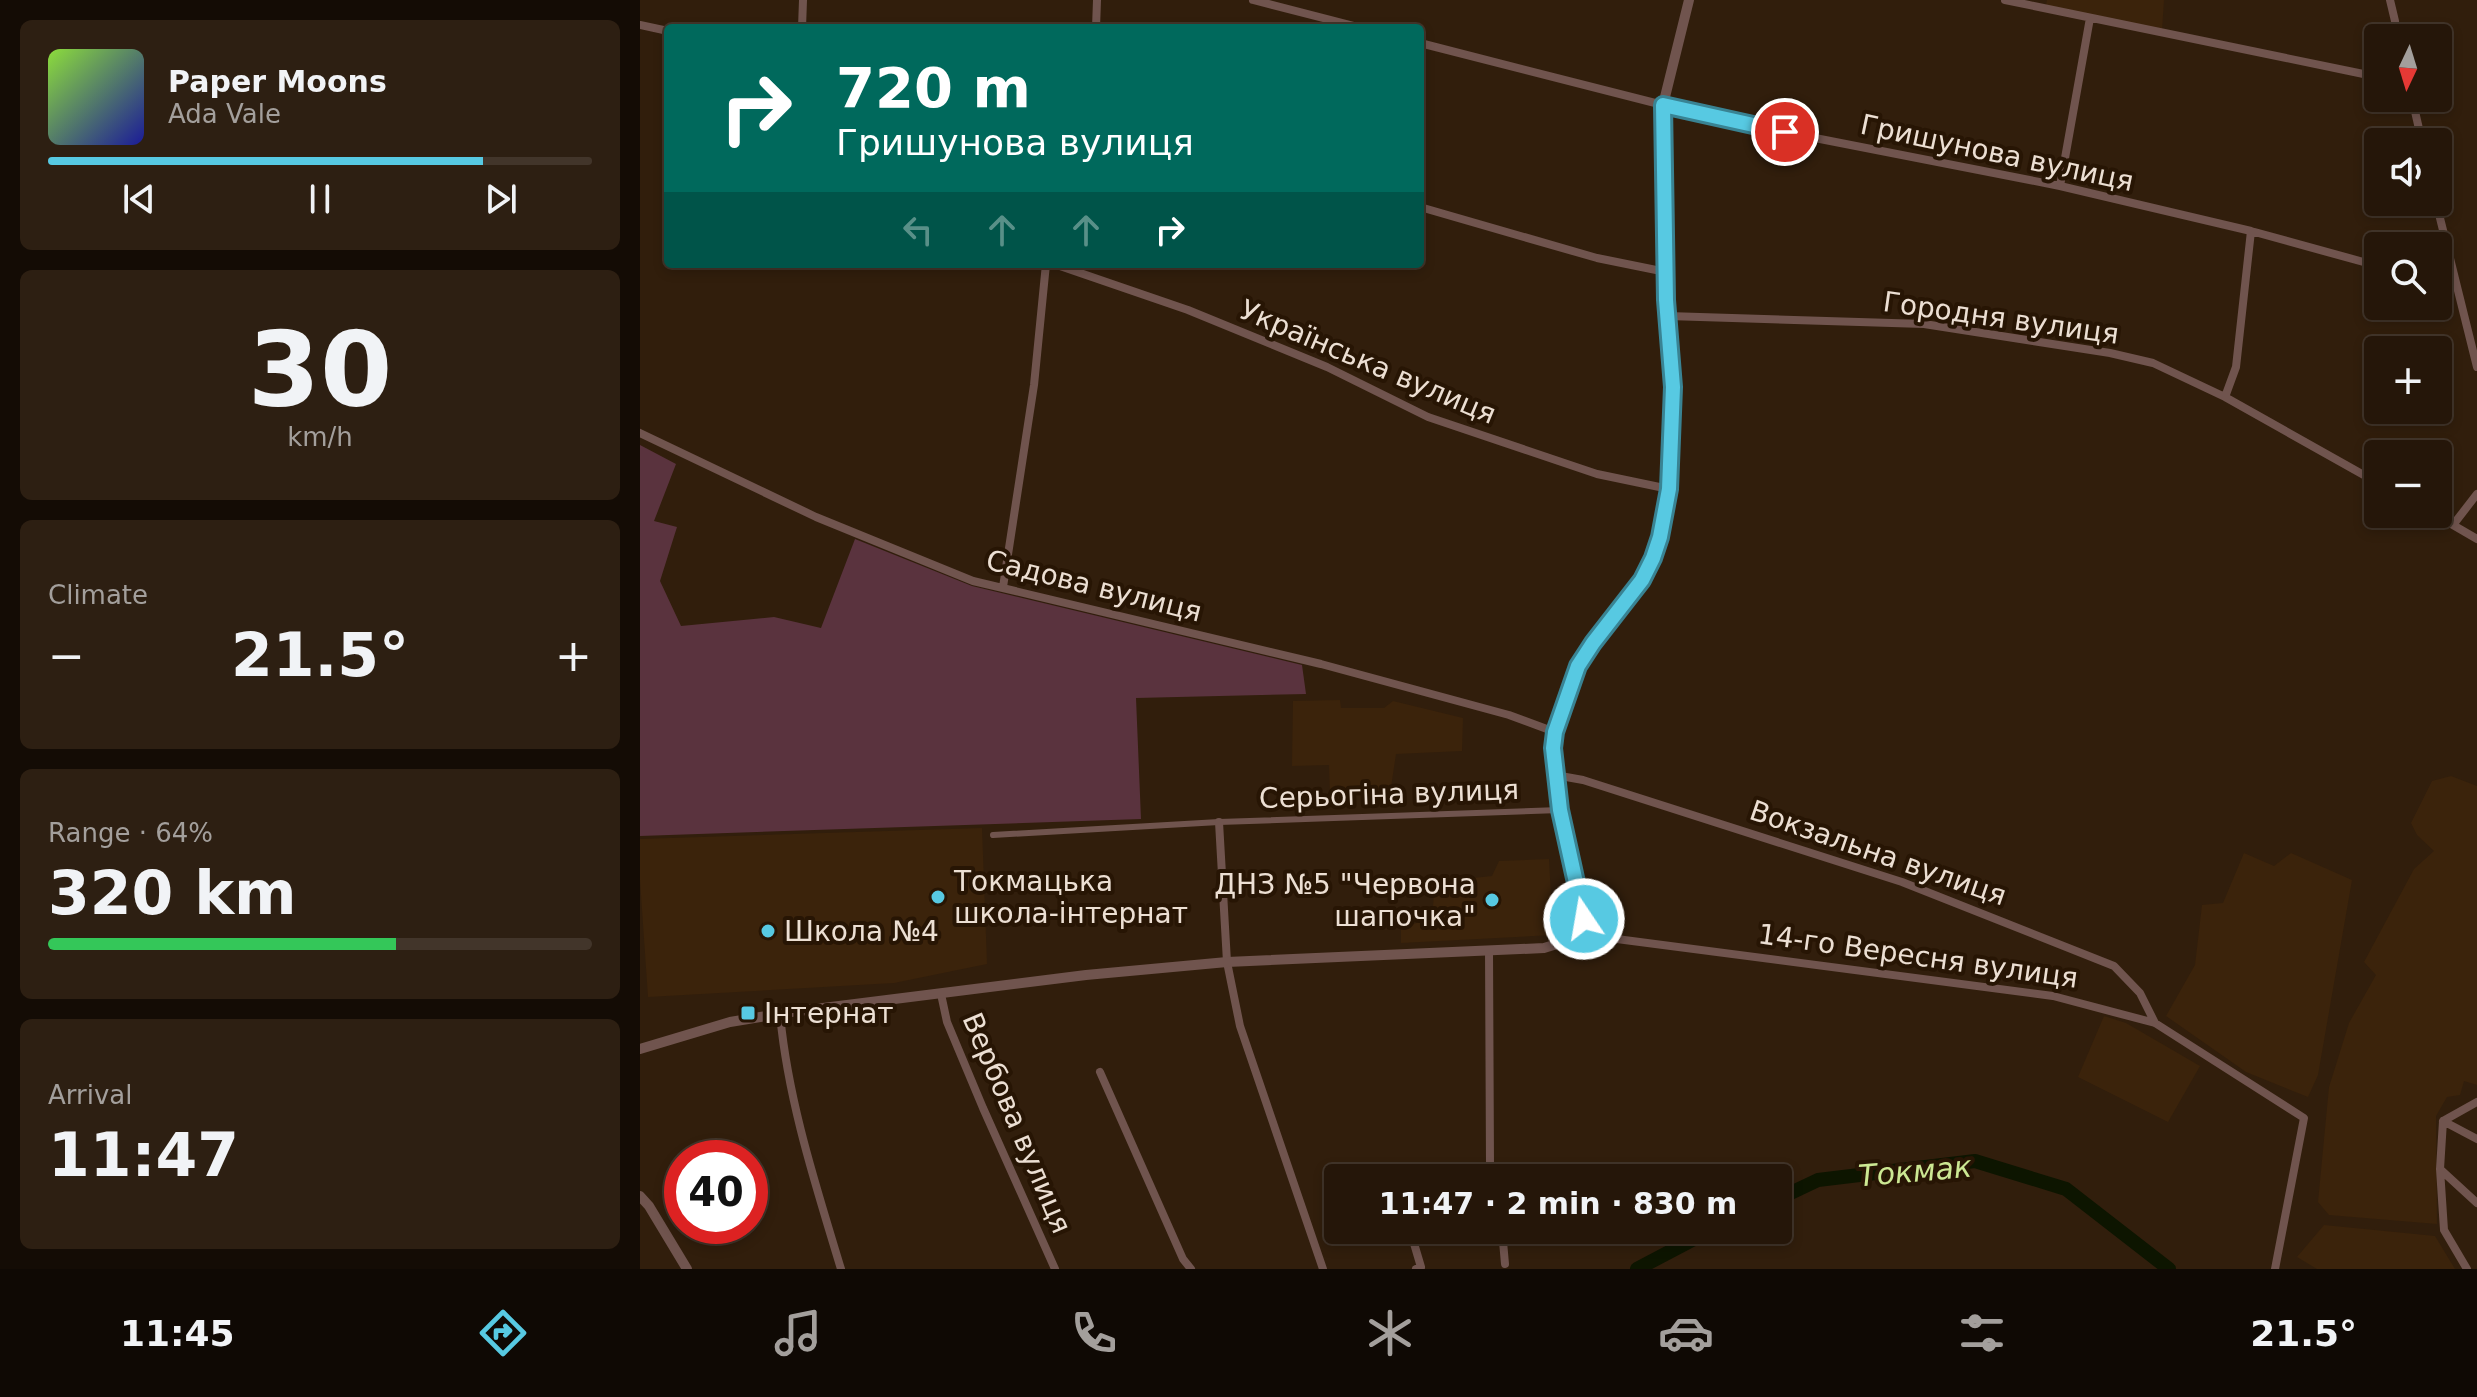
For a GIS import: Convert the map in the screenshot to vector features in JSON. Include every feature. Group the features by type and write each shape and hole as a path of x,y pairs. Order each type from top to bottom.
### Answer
{"street":[{"path":"802,24 803,0"},
{"path":"1096,24 1097,0"},
{"path":"1253,0 1346,24"},
{"path":"1586,935 1560,810 1553,748 1555,732 1578,666 1642,580 1660,537 1669,489 1673,387 1666,272 1663,105 1689,0"},
{"path":"2005,0 2038,4 2090,18 2364,74"},
{"path":"2390,0 2395,24"},
{"path":"2060,186 2090,18"},
{"path":"640,25 664,30"},
{"name":"Гришунова вулиця","path":"1424,44 1663,105 2060,186 2251,231 2364,262"},
{"path":"1424,208 1597,258 1666,272"},
{"path":"2439,216 2477,367"},
{"path":"2225,397 2236,367 2251,231"},
{"path":"1003,587 1034,385 1046,268"},
{"name":"Українська вулиця","path":"1066,268 1188,310 1327,367 1428,417 1597,474 1669,489"},
{"name":"Городня вулиця","path":"1668,316 1924,324 2110,353 2153,363 2225,397 2364,475"},
{"name":"Садова вулиця","path":"640,433 816,517 973,581 1321,664 1509,715 1555,732"},
{"path":"2477,494 2453,525 2477,539"},
{"name":"Вокзальна вулиця","path":"1555,775 1583,780 1902,882 2083,953 2114,966 2140,993 2155,1023"},
{"name":"Серьогіна вулиця","path":"993,835 1219,822 1560,810"},
{"name":"Серьогіна вулиця","path":"1219,822 1227,962 1240,1026 1323,1269"},
{"name":"14-го Вересня вулиця","path":"640,1049 730,1022 1086,975 1227,962 1544,948 1586,935 2053,996 2155,1023 2304,1118 2275,1268"},
{"path":"1489,950 1490,1164"},
{"name":"Вербова вулиця","path":"941,994 947,1022 1055,1269"},
{"path":"780,1014 782,1039 806,1155 841,1269"},
{"path":"1100,1072 1177,1246 1191,1269"},
{"path":"2443,1121 2477,1102"},
{"path":"2443,1121 2477,1139"},
{"path":"2443,1121 2440,1169 2444,1230 2467,1269"},
{"path":"2440,1169 2477,1203"},
{"path":"640,1196 687,1269"},
{"path":"1414,1244 1421,1267 1416,1269"},
{"path":"1503,1244 1505,1264"}],"shaded area":[{"path":"2047,0 2164,0 2162,31 2046,5"},
{"path":"640,445 676,464 654,521 677,527 660,581 681,626 774,617 821,628 855,539 972,586 1302,665 1306,694 1136,698 1141,819 640,836"},
{"path":"1340,700 1341,708 1384,708 1393,701 1463,718 1462,751 1396,754 1390,794 1330,795 1329,765 1292,766 1293,701"},
{"path":"2451,776 2477,786 2477,1085 2464,1081 2460,1095 2447,1097 2436,1116 2437,1224 2329,1215 2318,1202 2329,1087 2349,1023 2376,975 2364,962 2414,869 2434,851 2417,835 2411,823 2432,781"},
{"name":"Школа №4","path":"982,828 987,964 894,983 648,997 640,839"},
{"path":"2244,853 2274,866 2291,853 2352,880 2318,1075 2308,1097 2246,1072 2166,1016 2195,965 2202,905 2223,903"},
{"name":"ДНЗ №5 \"Червона шапочка\"","path":"1549,859 1553,935 1401,943 1401,928 1432,918 1435,882 1492,876 1499,861"},
{"path":"2104,1016 2126,1023 2200,1066 2168,1122 2078,1077"},
{"path":"2324,1225 2435,1236 2455,1269 2317,1269 2297,1257"}],"waterway":[{"name":"Токмак","path":"1792,1192 1818,1180 1975,1161 2066,1189 2169,1269"},
{"name":"Токмак","path":"1637,1269 1684,1244"}],"place":[{"name":"Токмацька школа-інтернат","path":"938,897"},
{"name":"ДНЗ №5 \"Червона шапочка\"","path":"1492,900"},
{"name":"Школа №4","path":"768,931"},
{"name":"Інтернат","path":"748,1013"}],"route":[{"path":"1584,919 1560,810 1553,748 1555,732 1578,666 1642,580 1653,558 1669,489 1673,387 1666,300 1663,105 1785,132"}]}
